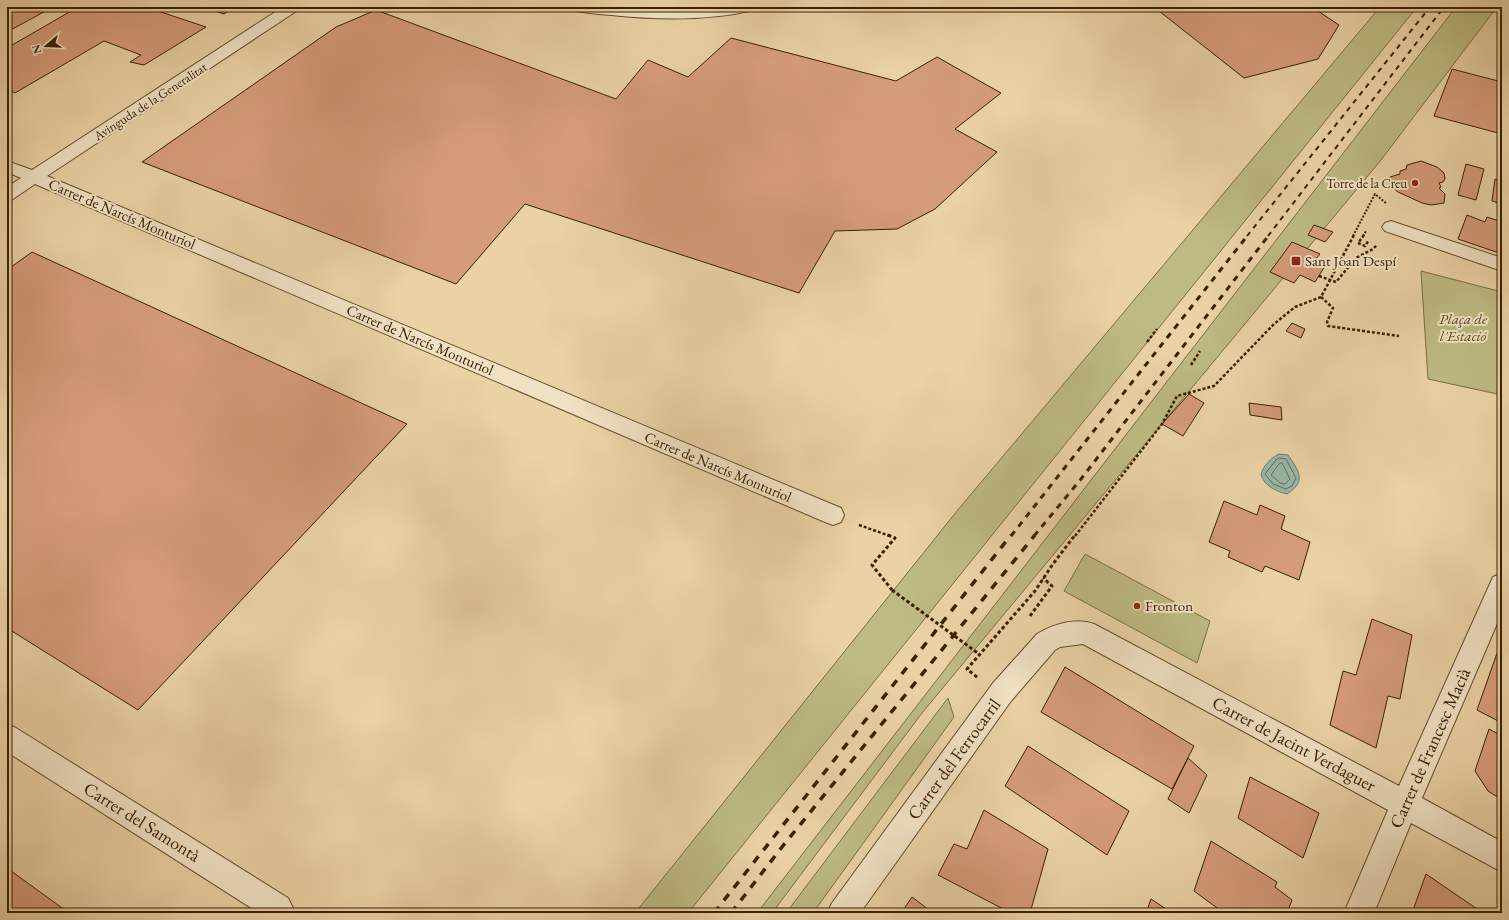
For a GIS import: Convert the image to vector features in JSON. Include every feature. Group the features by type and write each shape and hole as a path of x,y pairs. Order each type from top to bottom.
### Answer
{"street":[{"name":"Avinguda de la Generalitat","path":"7,195 293,7"},
{"path":"577,7 620,13 689,14 749,7"},
{"name":"Carrer de Narcís Monturiol","path":"7,166 833,516"},
{"path":"1392,227 1502,265"},
{"name":"Carrer de Francesc Macià","path":"1359,913 1405,804 1502,584"},
{"name":"Carrer de Jacint Verdaguer","path":"1085,632 1405,804 1502,858"},
{"name":"Carrer del Ferrocarril","path":"842,913 1002,692 1046,642 1055,636 1085,632"},
{"name":"Carrer del Samontà","path":"7,737 278,908"}],"path":[{"path":"968,669 979,654 1035,591 1043,578 1162,424 1177,396 1214,386 1274,324 1295,307 1321,297 1375,194"},
{"path":"1319,276 1336,282 1356,258 1373,249"},
{"path":"1321,297 1333,308 1327,322 1328,326 1399,336"},
{"path":"1147,342 1157,329"},
{"path":"1191,365 1200,351"},
{"path":"833,516 895,538 872,565 892,590 979,654"},
{"path":"1043,578 1052,586"}],"green space":[{"path":"1380,7 1417,7 688,913 635,913 957,511"},
{"path":"1456,7 1497,7 1381,160 922,713 772,913 757,913"},
{"name":"Plaça de l'Estació","path":"1421,271 1502,292 1502,395 1428,379"},
{"name":"Fronton","path":"1085,554 1210,621 1197,663 1064,591"},
{"path":"948,698 954,717 813,913 786,913"}],"water":[{"path":"1279,454 1288,455 1298,471 1299,476 1297,485 1287,494 1271,488 1261,475 1263,469 1273,457"}],"building":[{"path":"7,7 53,7 7,32"},
{"path":"78,7 146,7 206,27 144,65 130,62 141,55 104,41 15,93 7,89 7,48"},
{"path":"203,7 235,7 224,14"},
{"path":"1154,7 1312,7 1339,25 1318,59 1244,78"},
{"path":"376,10 616,99 648,60 688,77 731,38 896,81 937,57 1001,93 955,129 997,152 935,209 897,229 835,231 799,293 525,204 456,284 142,162 336,27"},
{"path":"1452,69 1502,82 1502,134 1434,116"},
{"name":"Torre de la Creu","path":"1421,161 1437,167 1444,173 1445,179 1443,182 1439,183 1441,187 1439,188 1445,194 1444,203 1431,205 1422,203 1398,192 1390,185 1390,177 1400,174 1400,171 1406,169 1407,165"},
{"path":"1466,164 1484,169 1476,200 1458,195"},
{"path":"1495,179 1502,181 1502,204 1492,201"},
{"path":"1467,215 1485,222 1487,217 1502,222 1502,243 1499,253 1458,239"},
{"path":"1314,225 1333,232 1325,242 1308,235"},
{"path":"1292,242 1320,254 1314,261 1325,266 1315,282 1300,275 1294,283 1270,272"},
{"path":"32,252 407,424 138,710 7,628 7,270"},
{"path":"1292,323 1305,329 1301,338 1286,331"},
{"path":"1189,394 1204,403 1183,436 1162,424"},
{"path":"1249,403 1281,407 1282,420 1250,415"},
{"path":"1224,501 1257,515 1260,505 1285,516 1281,529 1310,542 1299,580 1265,566 1262,572 1228,557 1230,551 1209,542"},
{"path":"1372,619 1412,635 1400,699 1388,696 1376,748 1330,725 1343,671 1356,675"},
{"path":"1502,639 1502,723 1477,710"},
{"path":"1065,667 1194,746 1172,789 1041,712"},
{"path":"1489,729 1502,736 1502,800 1488,791 1475,771"},
{"path":"1028,746 1129,811 1107,855 1005,786"},
{"path":"1188,758 1207,775 1189,813 1168,799"},
{"path":"1250,777 1319,813 1303,858 1238,818"},
{"path":"984,810 1048,849 1030,913 1011,913 938,875 954,844 967,849"},
{"path":"1211,841 1277,882 1275,887 1292,900 1287,913 1224,913 1194,891"},
{"path":"7,868 69,913 7,913"},
{"path":"1426,874 1483,913 1412,913"},
{"path":"912,897 933,913 901,913"},
{"path":"1151,899 1172,913 1146,913"}],"railway":[{"path":"1247,236 1430,7"},
{"path":"1268,236 1444,7"},
{"path":"1011,536 1248,235"},
{"path":"1034,536 1081,479 1269,235"},
{"path":"714,913 1011,535"},
{"path":"731,913 782,847 1035,535"}],"place":[{"name":"Torre de la Creu","path":"1415,183"},
{"name":"Sant Joan Despí","path":"1296,261"},
{"name":"Fronton","path":"1137,606"}]}
